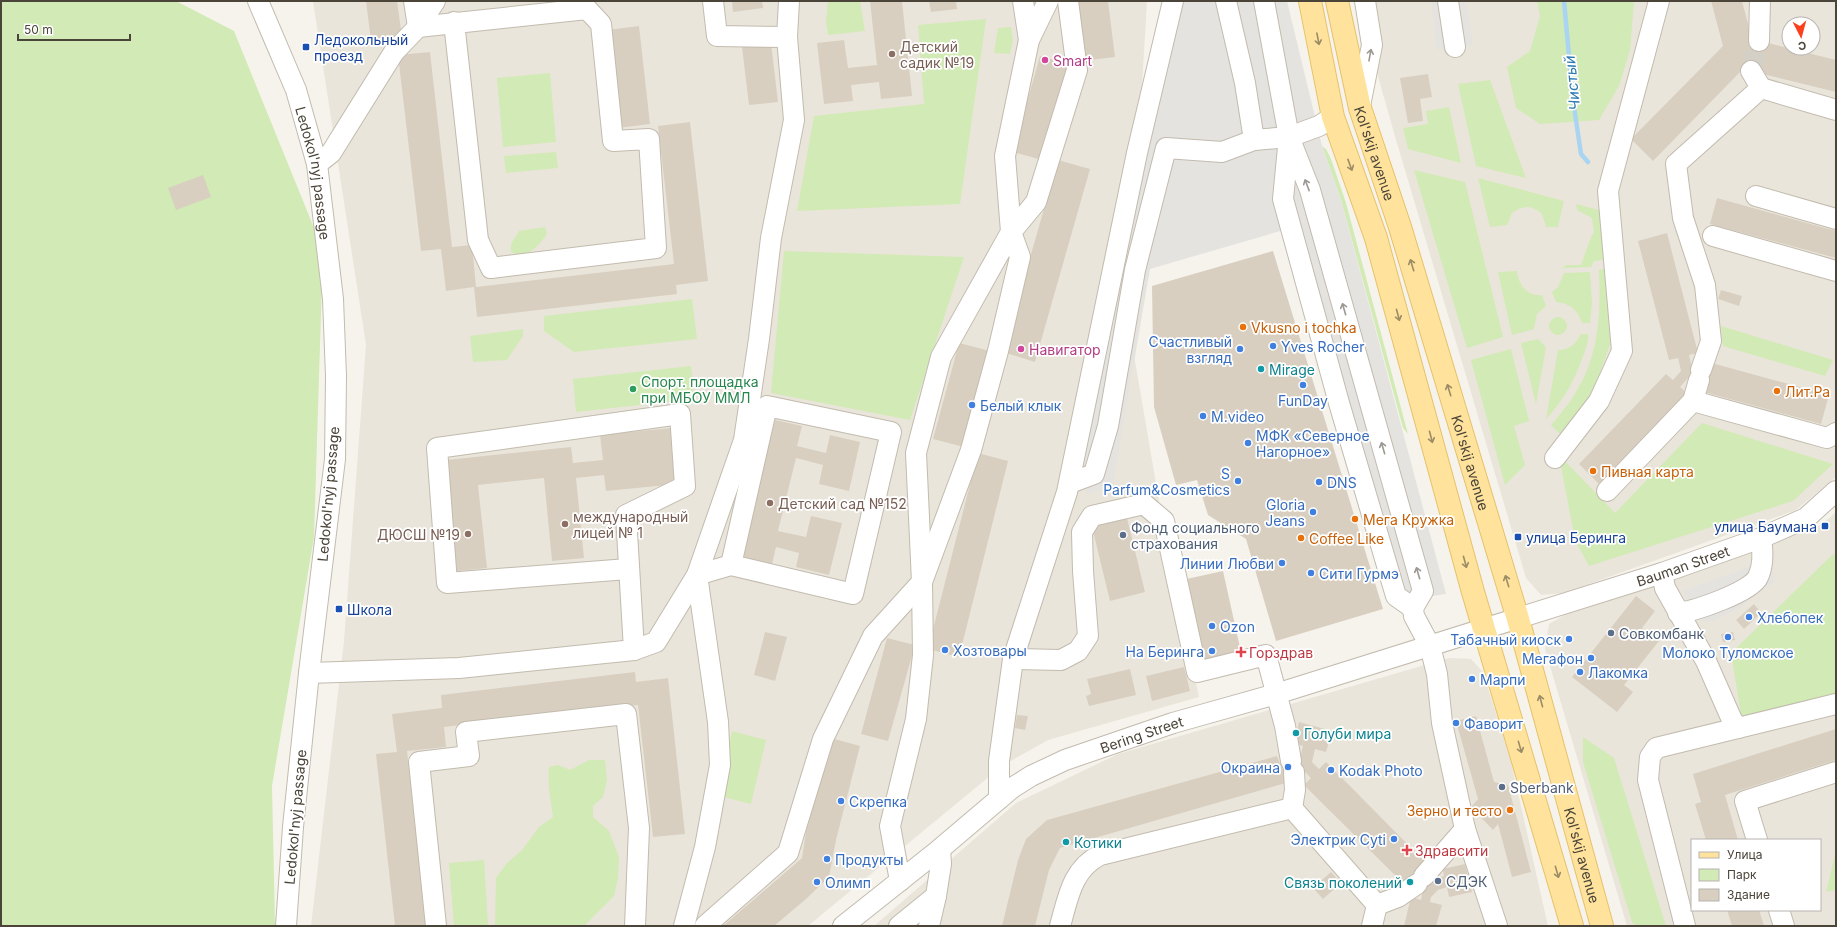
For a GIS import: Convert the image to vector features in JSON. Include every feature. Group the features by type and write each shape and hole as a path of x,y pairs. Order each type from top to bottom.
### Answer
{"main road":[{"name":"Kol'skij avenue","path":"1310,1 1333,117 1376,238 1484,629 1572,926"},
{"name":"Kol'skij avenue","path":"1337,1 1360,108 1400,227 1518,619 1605,922"}],"street":[{"name":"Ledokol'nyj passage","path":"258,1 296,90 317,164 333,300 336,376 335,459 309,673 293,827 286,926"},
{"path":"414,1 418,27"},
{"path":"317,164 331,153 394,52 418,27 435,1"},
{"path":"713,1 717,36 787,37"},
{"path":"309,673 459,668 634,650 656,642 697,574 744,440 760,339 771,238 794,120 787,37 789,1"},
{"path":"1023,1 1029,40"},
{"path":"704,926 788,853 823,739 873,636 922,582 971,450 998,350 1020,257 1011,232 1004,156 1029,40 1048,1"},
{"path":"900,881 890,826 916,718 923,655 922,582 916,453 941,357 1011,232 1036,202 1077,70 1068,1"},
{"path":"999,799 999,761 1013,659 1070,483 1137,152 1173,1"},
{"path":"1226,1 1245,83 1254,140"},
{"path":"1264,1 1289,137 1310,190 1423,591 1413,608 1414,616 1430,646 1437,674 1442,724 1465,829 1497,926"},
{"path":"1360,108 1372,45 1365,1"},
{"path":"1448,1 1455,47"},
{"path":"1555,458 1599,401 1622,351 1608,191 1659,1"},
{"path":"1759,41 1760,1"},
{"path":"418,27 454,22 587,9 601,24 613,141 649,139 656,248 491,268 478,240 454,22"},
{"path":"1607,491 1693,401 1711,341 1705,285 1683,218 1676,164 1756,80 1836,110"},
{"path":"1070,483 1094,474 1108,426 1135,270 1166,148 1222,152 1254,140 1289,137 1319,126 1333,117"},
{"path":"1289,137 1283,199 1337,396 1396,596 1413,608"},
{"path":"1756,196 1836,219"},
{"path":"1713,236 1836,271"},
{"path":"1693,401 1827,438 1836,433"},
{"path":"697,574 731,565 853,594 891,432 766,406 731,565"},
{"path":"628,569 447,583 436,448 680,414 685,486 626,514 628,569 634,650"},
{"name":"Bauman Street","path":"1484,629 1662,573 1761,538 1806,518 1836,491"},
{"path":"1013,659 1062,660 1078,651 1088,636 1083,571 1082,532 1092,516 1144,504 1164,521 1197,672 1266,655 1285,726 1292,767 1295,790 1292,808"},
{"path":"1678,613 1691,612 1748,588 1758,579 1762,568 1763,552 1761,538"},
{"path":"1662,573 1665,588 1706,661 1732,720 1738,728"},
{"path":"684,926 705,847 720,765 718,722 697,574"},
{"name":"Bering Street","path":"843,926 940,849 1012,788 1031,776 1065,760 1173,723 1276,694 1484,629"},
{"path":"1685,926 1648,780 1650,756 1656,748 1836,704"},
{"path":"436,926 419,762 469,756 466,732 626,714 639,828 635,926"},
{"path":"1757,839 1745,801 1836,772"},
{"path":"1292,808 1377,905"},
{"path":"1060,926 1069,891 1077,875 1084,865 1096,857 1292,808"},
{"path":"1377,905 1398,897 1421,880 1465,829"},
{"path":"929,926 941,864 940,849"},
{"path":"899,926 936,896"},
{"path":"1372,926 1377,905"},
{"path":"1779,911 1784,926"}],"shaded area":[{"path":"313,1 1147,1 1128,320 1170,565 1199,697 1048,740 1002,766 808,926 311,926 344,641 366,345"},
{"path":"1178,1 1287,1 1322,146 1341,200 1446,594 1392,602 1287,229 1150,269 1113,484 1087,495 1081,468"},
{"path":"1361,1 1836,1 1836,477 1796,510 1564,593 1541,595 1526,578 1368,41"},
{"path":"1431,1 1467,1 1473,45 1437,50"},
{"path":"1836,512 1836,926 1627,926 1545,649 1549,624 1570,612 1776,542 1821,525"},
{"path":"1767,560 1775,581 1738,609 1713,621 1694,620 1683,591"},
{"path":"1449,658 1471,659 1483,672 1511,762 1548,926 874,926 1016,803 1118,754"}],"green space":[{"path":"1,1 176,1 234,31 323,250 314,537 272,786 275,926 1,926"},
{"path":"828,1 860,1 865,31 828,35 826,22"},
{"path":"1537,1 1634,1 1630,50 1619,86 1599,120 1540,124 1516,108 1507,67 1530,51 1540,16"},
{"path":"986,19 960,204 797,211 814,116 924,104 918,25"},
{"path":"1011,27 1013,40 1010,54 994,53 998,28"},
{"path":"550,73 556,142 503,147 497,78"},
{"path":"1490,80 1526,178 1476,166 1458,84"},
{"path":"1449,107 1461,163 1408,149 1403,128 1428,124 1426,111"},
{"path":"1322,146 1326,149 1331,159 1346,203 1408,434 1403,428 1341,200"},
{"path":"556,152 558,168 506,173 504,156"},
{"path":"1414,170 1465,182 1503,337 1467,348"},
{"path":"1478,178 1564,201 1558,227 1546,227 1542,214 1534,209 1523,207 1512,213 1507,225 1490,227"},
{"path":"1576,204 1603,211 1609,259 1594,261 1591,267 1563,268 1566,265 1581,265 1594,232 1592,218 1577,210"},
{"path":"545,227 547,234 536,248 522,254 511,252 511,244 519,231"},
{"path":"784,251 964,257 910,420 771,393"},
{"path":"1608,268 1611,342 1592,395 1561,435 1551,425 1566,407 1577,390 1593,354 1599,314 1599,270"},
{"path":"1517,271 1519,281 1524,289 1532,294 1542,295 1546,306 1537,314 1534,329 1512,335 1498,272"},
{"path":"1590,272 1592,303 1590,323 1582,323 1578,314 1573,308 1556,302 1552,292 1558,287 1564,273"},
{"path":"692,299 697,339 574,352 544,331 544,316"},
{"path":"1554,317 1562,317 1567,322 1565,333 1562,335 1554,335 1549,330 1549,322"},
{"path":"1721,326 1833,360 1825,376 1723,346"},
{"path":"523,329 523,336 507,360 473,362 470,336"},
{"path":"1581,334 1588,334 1588,341 1577,373 1561,401 1546,419 1558,350 1566,349 1572,346"},
{"path":"1538,339 1546,347 1536,404 1521,343"},
{"path":"1511,349 1529,421 1514,426 1525,465 1505,485 1471,360"},
{"name":"Спорт. площадка при МБОУ ММЛ","path":"691,366 694,399 576,412 573,379"},
{"path":"1702,423 1833,464 1793,501 1589,566 1575,540 1561,466 1565,461 1615,513"},
{"path":"1836,554 1836,697 1742,721 1731,653 1832,555"},
{"path":"732,731 766,740 751,804 720,796"},
{"path":"1583,737 1614,758 1666,926 1636,926 1632,922 1583,762"},
{"path":"589,760 605,760 607,780 603,797 593,806 593,817 609,831 619,857 618,878 614,896 584,926 495,926 496,878 507,863 522,850 539,827 553,817 549,786 549,767 558,765 570,770"},
{"path":"1836,850 1836,890 1826,892"},
{"path":"484,860 488,926 454,926 449,863"}],"building":[{"path":"366,1 397,1 402,37 371,41"},
{"path":"732,1 762,1 763,8 733,12"},
{"name":"Детский садик №19","path":"870,1 902,1 912,96 881,99 879,82 851,85 853,101 824,104 817,43 844,40 848,68 877,65"},
{"name":"Детский садик №19","path":"929,1 956,1 957,9 931,12"},
{"path":"1075,1 1108,1 1115,57 1082,61"},
{"path":"1711,1 1742,1 1752,39 1781,46 1781,56 1820,56 1836,60 1836,92 1743,69 1653,161 1631,139 1723,46"},
{"path":"639,26 650,124 618,128 607,30"},
{"path":"771,43 778,102 749,105 742,47"},
{"path":"430,52 452,247 472,245 476,287 674,264 658,126 690,122 708,281 676,285 677,294 477,317 474,287 446,291 441,249 421,251 398,55"},
{"path":"1040,56 1069,64 1042,160 1013,152"},
{"path":"1428,74 1432,97 1420,99 1423,121 1408,123 1400,78"},
{"path":"1058,160 1090,169 1035,362 1003,352"},
{"path":"203,175 211,197 176,210 168,188"},
{"path":"1717,198 1836,231 1836,258 1710,224"},
{"path":"1667,233 1698,353 1689,355 1692,368 1708,362 1829,395 1821,424 1700,391 1703,381 1689,377 1680,387 1688,394 1599,484 1579,464 1666,374 1673,380 1681,371 1678,358 1669,360 1638,241"},
{"name":"МФК «Северное Нагорное»","path":"1273,251 1383,609 1276,641 1246,539 1208,515 1197,480 1176,485 1154,407 1152,286"},
{"path":"1721,290 1742,296 1739,306 1718,299"},
{"path":"959,343 990,351 964,447 933,439"},
{"name":"Детский сад №152","path":"775,420 802,426 797,446 826,453 830,435 860,442 849,491 819,484 823,465 796,458 778,531 806,537 811,516 842,523 829,575 796,567 799,553 776,547 772,564 742,557"},
{"name":"международный лицей № 1","path":"671,428 677,484 606,491 604,475 576,478 584,558 552,561 544,478 478,485 487,568 457,571 446,460 571,447 573,463 603,460 600,435"},
{"path":"978,453 1008,461 959,657 928,649"},
{"path":"1127,518 1145,592 1110,601 1092,527"},
{"path":"1223,571 1241,652 1201,661 1182,580"},
{"path":"1636,596 1655,611 1642,628 1659,641 1624,685 1633,692 1617,712 1572,677"},
{"name":"Хлебопек","path":"1754,604 1761,613 1744,629 1736,620"},
{"path":"765,632 787,637 775,681 754,675"},
{"name":"Молоко Туломское","path":"1733,632 1735,640 1723,642 1721,634"},
{"path":"887,638 915,645 888,741 861,734"},
{"path":"1184,667 1190,691 1152,701 1146,676"},
{"path":"1130,669 1136,695 1089,706 1086,696 1091,694 1087,679"},
{"path":"635,672 636,682 668,678 685,834 653,837 638,705 444,727 446,747 407,751 426,926 395,926 376,754 397,752 392,714 442,708 441,695"},
{"path":"1017,715 1028,716 1025,730 1015,728"},
{"path":"1476,716 1494,782 1508,785 1531,872 1512,877 1498,824 1493,830 1471,807 1478,799 1456,721"},
{"path":"1299,722 1332,731 1326,752 1315,749 1312,762 1319,769 1326,762 1346,782 1427,864 1430,881 1444,876 1443,869 1465,864 1472,892 1449,897 1447,887 1438,890 1431,897 1430,902 1442,905 1436,926 1404,926 1411,897 1421,900 1423,890 1406,886 1304,785 1311,778 1303,770 1283,775 1286,783 1060,848 1049,870 1035,926 1002,926 1018,860 1026,839 1047,820 1277,756 1280,764 1300,758 1303,746 1294,743"},
{"path":"1836,729 1836,760 1725,795 1738,839 1706,839 1695,804 1701,802 1693,774"},
{"path":"831,738 860,746 836,840 829,877 774,926 723,926 802,858 806,832"},
{"path":"1331,872 1341,883 1323,899 1313,888"},
{"path":"1727,911 1759,911 1764,926 1732,926"}],"waterway":[{"name":"Чистый","path":"1564,1 1573,100 1581,154 1588,162"}],"tunnel":[{"path":"1751,71 1759,41"}],"place":[{"name":"Ледокольный проезд","path":"306,47"},
{"name":"Детский садик №19","path":"892,54"},
{"name":"Smart","path":"1045,60"},
{"name":"Vkusno i tochka","path":"1243,327"},
{"name":"Yves Rocher","path":"1273,346"},
{"name":"Навигатор","path":"1021,349"},
{"name":"Счастливый взгляд","path":"1240,349"},
{"name":"Mirage","path":"1261,369"},
{"name":"FunDay","path":"1303,385"},
{"name":"Спорт. площадка при МБОУ ММЛ","path":"633,389"},
{"name":"Лит.Ра","path":"1777,391"},
{"name":"Белый клык","path":"972,405"},
{"name":"M.video","path":"1203,416"},
{"name":"МФК «Северное Нагорное»","path":"1248,443"},
{"name":"Пивная карта","path":"1593,471"},
{"name":"S Parfum&Cosmetics","path":"1238,481"},
{"name":"DNS","path":"1319,482"},
{"name":"Детский сад №152","path":"770,503"},
{"name":"Gloria Jeans","path":"1313,512"},
{"name":"Мега Кружка","path":"1355,519"},
{"name":"международный лицей № 1","path":"565,524"},
{"name":"улица Баумана","path":"1825,526"},
{"name":"ДЮСШ №19","path":"468,534"},
{"name":"Фонд социального страхования","path":"1123,535"},
{"name":"улица Беринга","path":"1518,537"},
{"name":"Coffee Like","path":"1301,538"},
{"name":"Линии Любви","path":"1282,563"},
{"name":"Сити Гурмэ","path":"1311,573"},
{"name":"Школа","path":"339,609"},
{"name":"Хлебопек","path":"1749,617"},
{"name":"Ozon","path":"1212,626"},
{"name":"Совкомбанк","path":"1611,633"},
{"name":"Молоко Туломское","path":"1728,637"},
{"name":"Табачный киоск","path":"1569,639"},
{"name":"Хозтовары","path":"945,650"},
{"name":"На Беринга","path":"1212,651"},
{"name":"Горздрав","path":"1241,652"},
{"name":"Мегафон","path":"1591,658"},
{"name":"Лакомка","path":"1580,672"},
{"name":"Марпи","path":"1472,679"},
{"name":"Фаворит","path":"1456,723"},
{"name":"Голуби мира","path":"1296,733"},
{"name":"Окраина","path":"1288,767"},
{"name":"Kodak Photo","path":"1331,770"},
{"name":"Sberbank","path":"1502,787"},
{"name":"Скрепка","path":"841,801"},
{"name":"Зерно и тесто","path":"1510,810"},
{"name":"Электрик Cyti","path":"1394,839"},
{"name":"Котики","path":"1066,842"},
{"name":"Здравсити","path":"1407,850"},
{"name":"Продукты","path":"827,859"},
{"name":"СДЭК","path":"1438,881"},
{"name":"Олимп","path":"817,882"},
{"name":"Связь поколений","path":"1410,882"}]}
